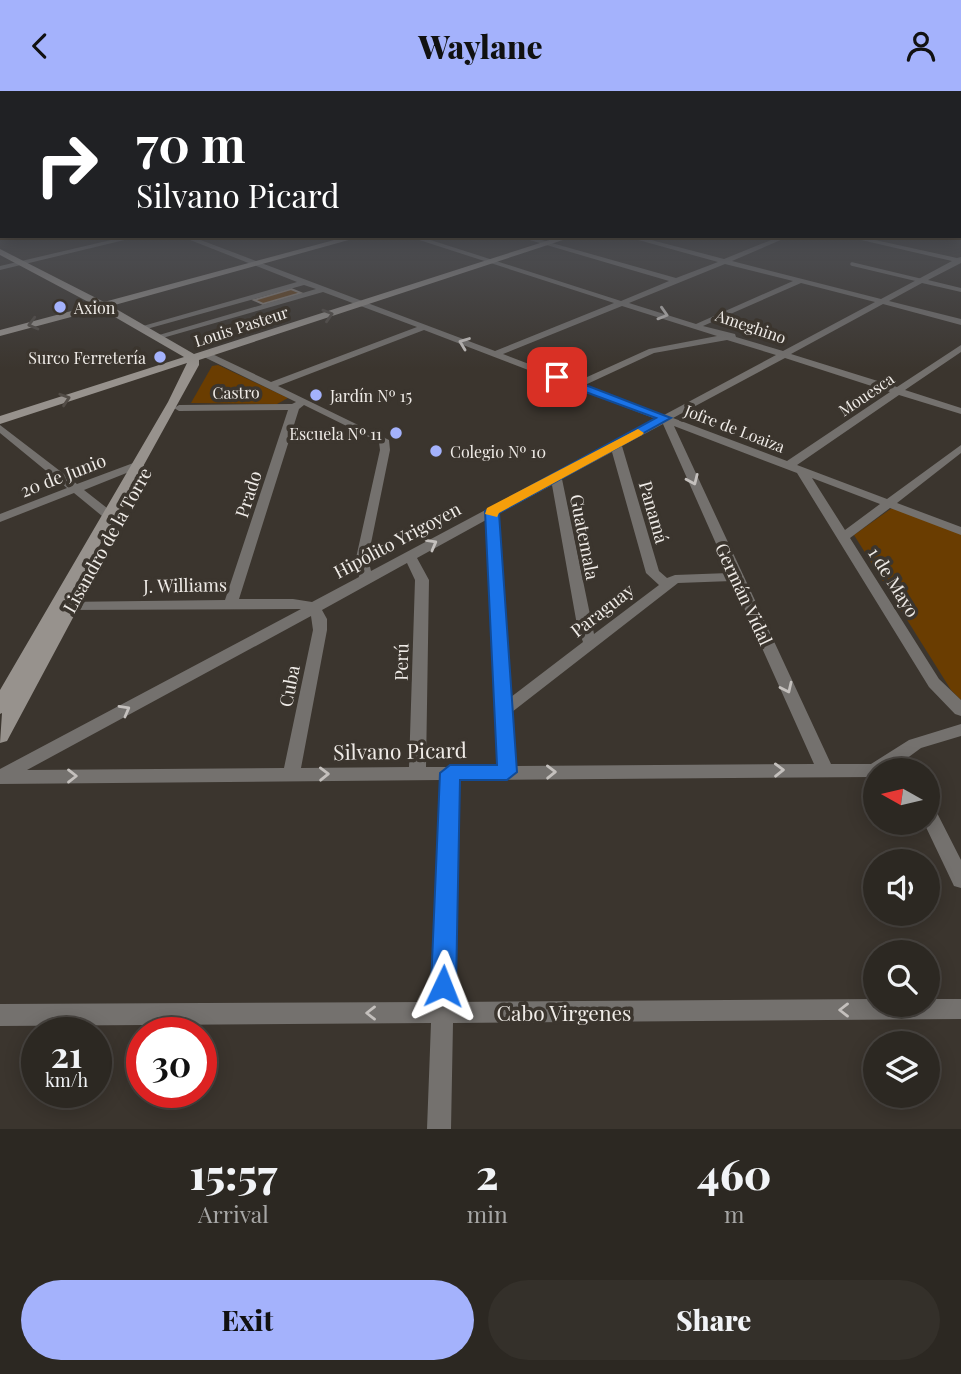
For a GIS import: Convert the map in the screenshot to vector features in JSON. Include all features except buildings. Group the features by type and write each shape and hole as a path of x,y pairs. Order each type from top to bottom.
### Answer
{"main road":[{"path":"40,272 162,337 207,354"},
{"path":"0,333 224,272"},
{"name":"Louis Pasteur","path":"0,420 460,272"},
{"name":"Lisandro de la Torre","path":"0,708 64,606 179,408 207,354"},
{"name":"Lisandro de la Torre","path":"114,519 187,377 207,354"},
{"name":"Lisandro de la Torre","path":"0,736 64,606"}],"street":[{"name":"Jofre de Loaiza","path":"282,272 961,531"},
{"name":"Ameghino","path":"526,272 699,325 961,411"},
{"path":"647,272 677,281"},
{"path":"494,355 698,272"},
{"path":"767,272 961,322"},
{"name":"Hipólito Yrigoyen","path":"2,777 934,272"},
{"path":"919,280 961,290"},
{"path":"699,325 799,281"},
{"path":"146,328 305,282"},
{"path":"162,337 324,289"},
{"path":"271,385 423,328"},
{"path":"578,385 652,351 732,336"},
{"name":"Mouesca","path":"795,467 961,348"},
{"path":"207,354 271,385 299,404 382,437 386,450 362,558 366,579"},
{"name":"Castro","path":"179,408 299,404"},
{"name":"Prado","path":"231,604 299,404"},
{"name":"Germán Vidal","path":"665,418 825,769"},
{"path":"0,428 114,519"},
{"name":"Panamá","path":"616,445 653,573 666,584"},
{"path":"844,537 961,448"},
{"name":"20 de Junio","path":"0,518 140,464"},
{"name":"1 de Mayo","path":"795,467 844,537 934,683 961,710"},
{"name":"Guatemala","path":"556,478 583,625 591,644"},
{"path":"492,511 507,772"},
{"name":"Perú","path":"410,556 422,580 417,773"},
{"name":"Paraguay","path":"504,710 666,584 683,577 736,577"},
{"name":"J. Williams","path":"64,606 293,603 314,607"},
{"name":"Cuba","path":"292,774 320,630 320,619 314,607"},
{"path":"893,758 915,744 961,730"},
{"name":"Silvano Picard","path":"2,777 863,769"},
{"path":"439,1129 450,773"},
{"path":"939,835 961,880"},
{"name":"Cabo Virgenes","path":"0,1015 961,1009"}],"lane":[{"path":"887,272 919,280"}],"shaded area":[{"path":"218,365 288,398 277,404 191,403 212,366"},
{"path":"892,508 961,534 961,700 951,690 854,535"}],"slow traffic":[{"path":"492,514 492,511 638,433"}],"place":[{"name":"Axion","path":"60,307"},
{"name":"Surco Ferretería","path":"160,357"},
{"name":"Jardín Nº 15","path":"316,395"},
{"name":"Escuela Nº 11","path":"396,433"},
{"name":"Colegio Nº 10","path":"436,451"}],"route":[{"path":"443,986 450,773 507,772 492,511 665,418 557,377"}]}
